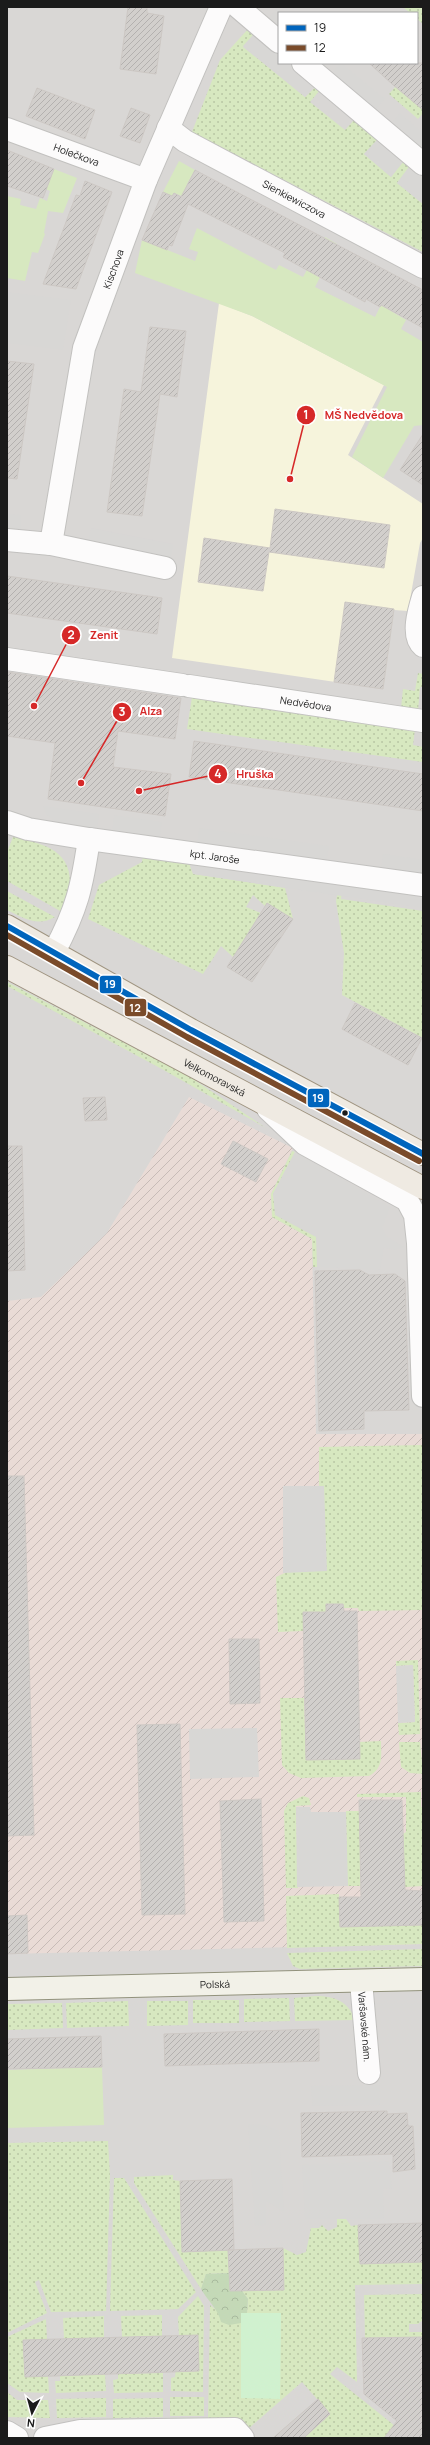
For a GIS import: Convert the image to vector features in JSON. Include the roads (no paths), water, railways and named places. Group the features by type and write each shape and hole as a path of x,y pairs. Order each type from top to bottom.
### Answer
{"main road":[{"path":"7,926 191,1030 423,1154"},
{"name":"Velkomoravská","path":"7,967 257,1098 423,1188"}],"street":[{"name":"Kischova","path":"51,544 84,348 146,180 221,7"},
{"path":"238,7 278,41"},
{"path":"304,64 423,164"},
{"name":"Sienkiewiczova","path":"168,128 184,141 423,267"},
{"name":"Holečkova","path":"7,129 146,180"},
{"path":"7,540 51,544 165,568"},
{"path":"423,598 417,633 418,639 423,646"},
{"name":"Nedvědova","path":"7,659 423,721"},
{"name":"kpt. Jaroše","path":"7,822 28,829 89,839 423,885"},
{"path":"54,952 70,922 80,895 89,839"},
{"path":"257,1098 305,1144 407,1200 412,1207 418,1243 423,1396"},
{"name":"Polská","path":"7,1989 423,1979"},
{"name":"Varšavské nám.","path":"361,1981 369,2073"},
{"path":"45,2438 80,2430 235,2429 243,2438"},
{"path":"7,2432 17,2438"}],"place":[{"name":"MŠ Nedvědova","path":"290,479"},
{"name":"Zenit","path":"34,706"},
{"name":"Alza","path":"81,783"},
{"name":"Hruška","path":"139,791"}]}
